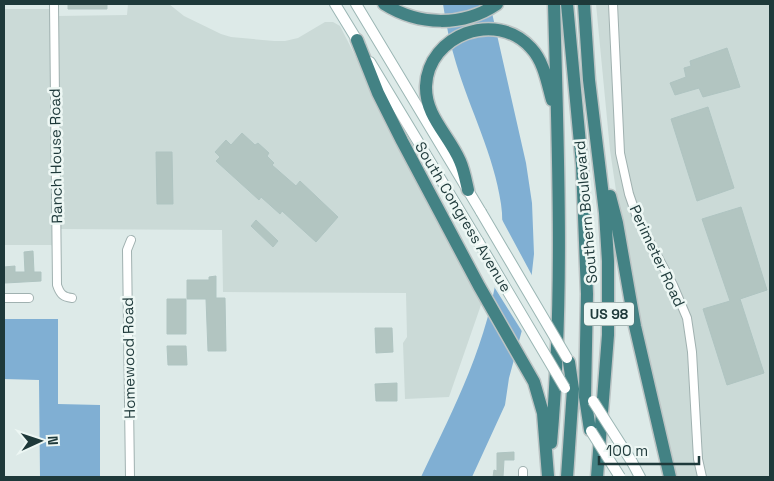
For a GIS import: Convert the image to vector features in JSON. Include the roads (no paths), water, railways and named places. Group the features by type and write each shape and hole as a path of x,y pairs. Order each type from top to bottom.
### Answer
{"highway":[{"path":"384,4 410,16 446,22 482,13 497,4"},
{"name":"Southern Boulevard","path":"548,477 558,337 559,262 554,4"},
{"path":"567,4 582,165 588,321 585,388 586,409 591,431"},
{"name":"Southern Boulevard","path":"584,4 587,55 607,237 609,310 607,359 597,477"},
{"path":"468,190 460,160 433,116 428,103 426,85 428,72 436,55 454,39 471,32 489,29 504,32 521,39 539,59 544,71 557,122"},
{"path":"357,40 378,93 398,133 484,294 534,382 540,400 548,477"},
{"path":"597,151 617,223 635,326 670,477"},
{"path":"567,477 573,382 568,360"}],"main road":[{"name":"South Congress Avenue","path":"336,4 572,400 620,477"},
{"name":"South Congress Avenue","path":"356,4 568,360 640,477"}],"street":[{"name":"Ranch House Road","path":"54,4 57,285 60,293 65,297 72,298"},
{"name":"Perimeter Road","path":"613,4 620,153 629,194 638,220 673,285 686,318 692,352 698,459 702,477"},
{"name":"Homewood Road","path":"130,477 127,250 132,240"},
{"path":"4,298 29,298"}],"water":[{"path":"443,4 490,4 526,163 532,203 534,254 528,308 509,378 505,405 472,477 421,477 458,399 479,346 494,290 502,225 498,186 456,63 448,34"},
{"path":"4,319 58,319 58,404 100,405 100,477 40,477 39,380 4,379"}]}
